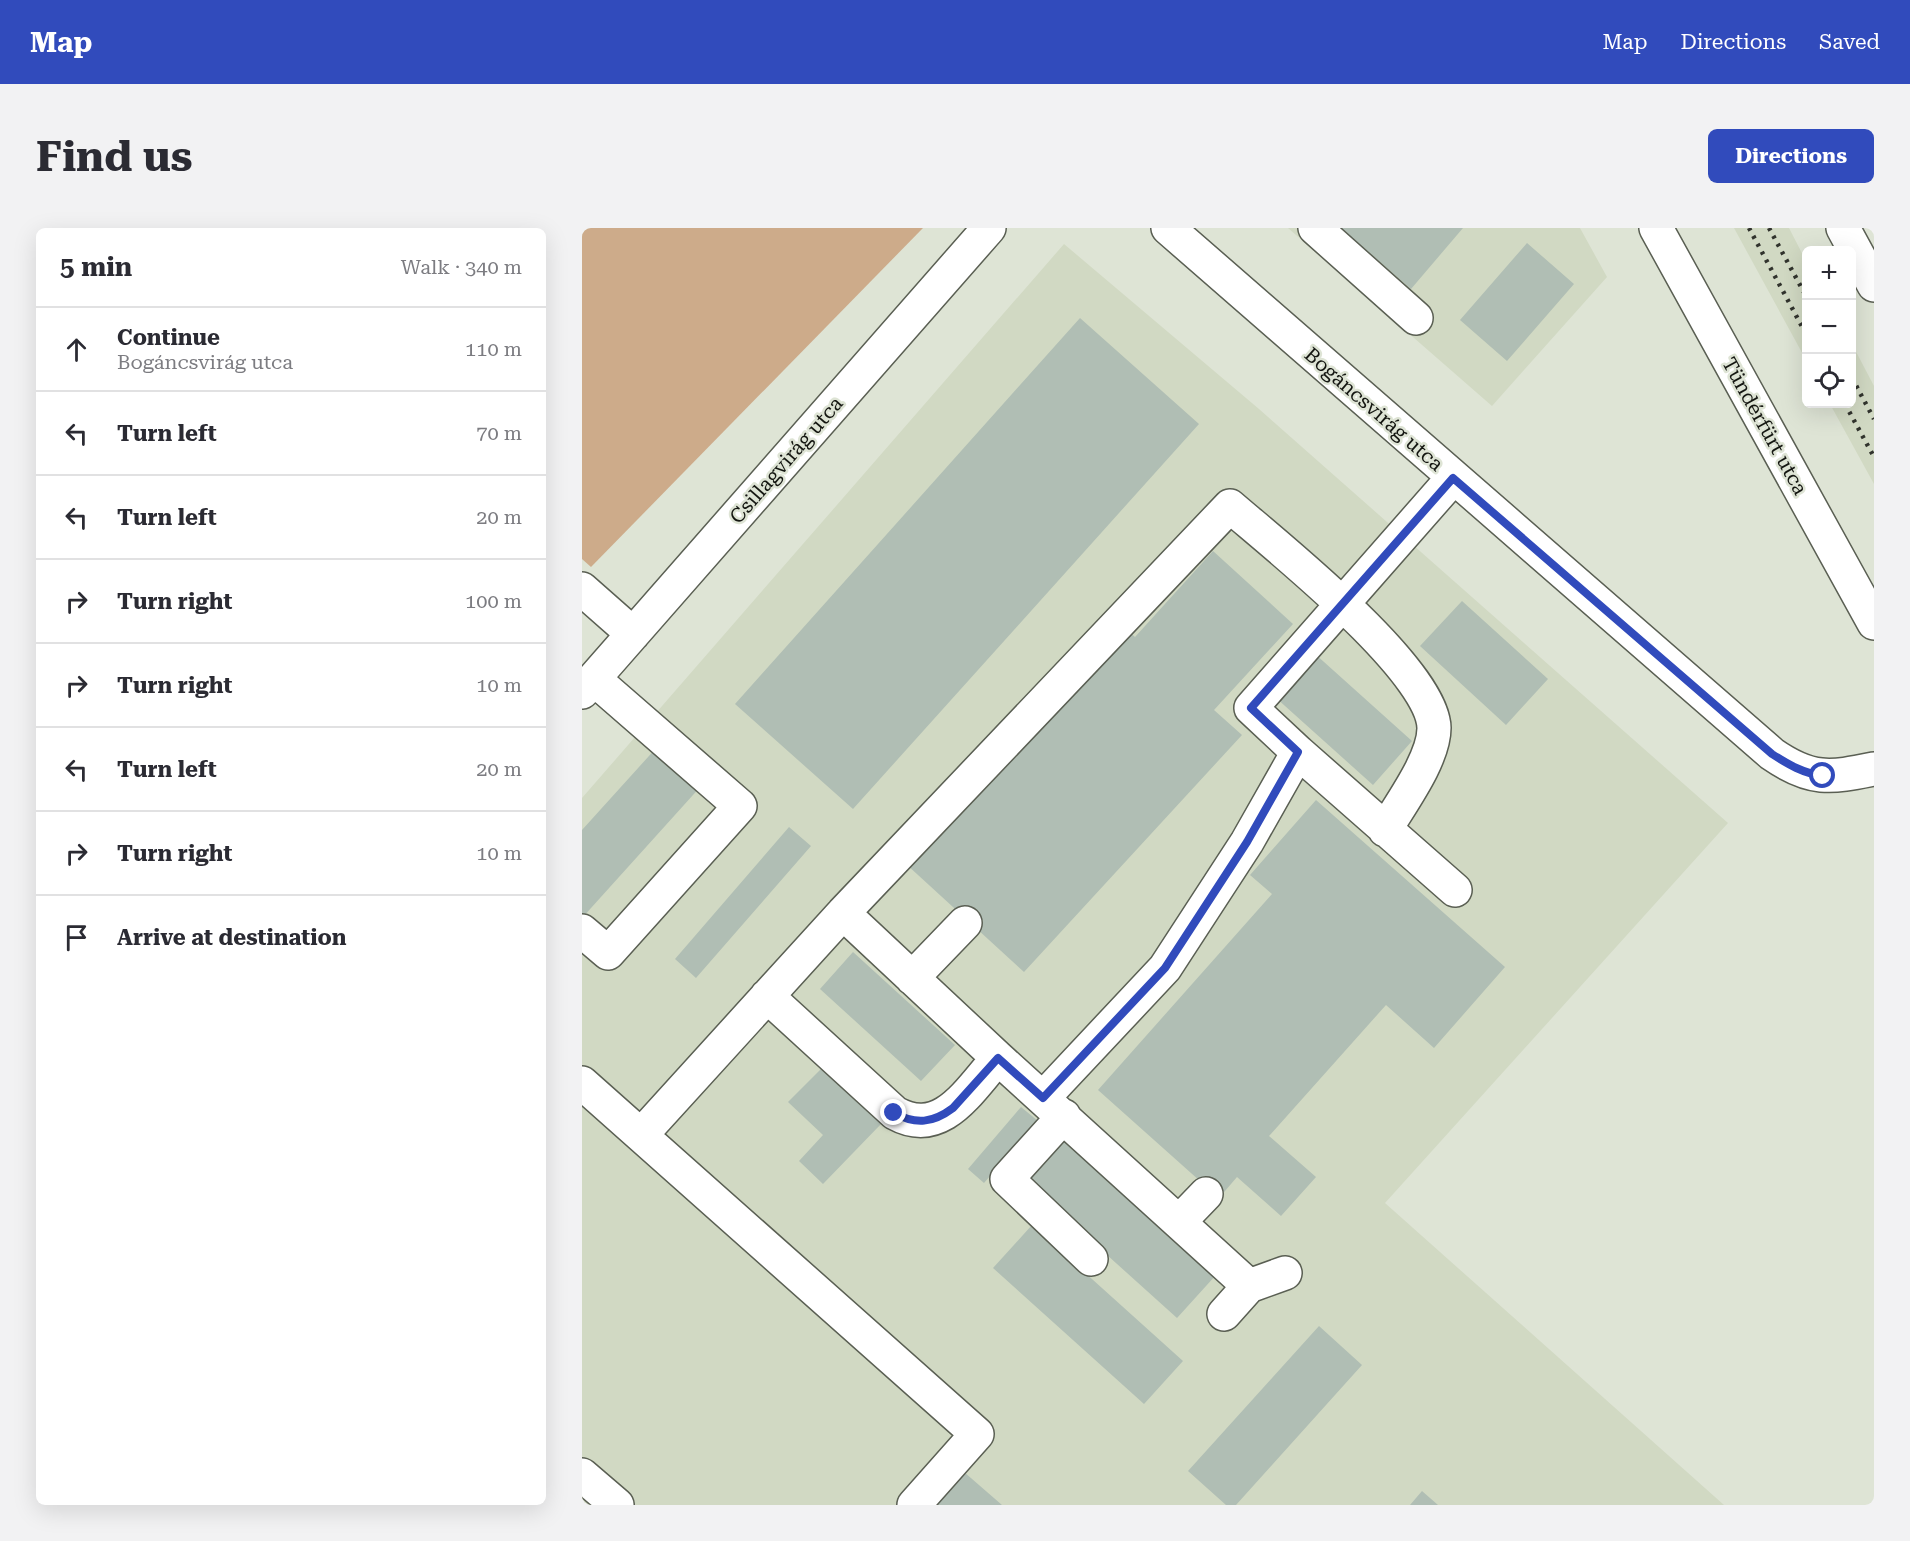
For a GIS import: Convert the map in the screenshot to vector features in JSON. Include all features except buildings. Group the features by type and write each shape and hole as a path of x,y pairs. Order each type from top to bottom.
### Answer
{"street":[{"name":"Csillagvirág utca","path":"588,686 989,228"},
{"name":"Bogáncsvirág utca","path":"1168,228 1772,754 1807,773 1823,776 1842,776 1874,769"},
{"path":"1315,228 1416,318"},
{"name":"Tündérfürt utca","path":"1656,228 1874,623"},
{"path":"1843,228 1874,285"},
{"path":"1453,478 1251,708 1455,891"},
{"path":"642,1134 766,996 1230,506 1343,602 1406,671 1432,712 1434,726 1429,750 1420,771 1385,830"},
{"path":"582,589 633,634"},
{"path":"582,931 608,953 740,806 588,686"},
{"path":"1091,1258 1007,1179 1053,1107 1165,968 1247,842 1298,752"},
{"path":"843,914 1249,1286"},
{"path":"912,978 965,923"},
{"path":"766,996 894,1113 915,1122 936,1118 953,1108 998,1058"},
{"path":"582,1083 977,1434 914,1505"},
{"path":"1179,1222 1206,1194"},
{"path":"1224,1314 1249,1286 1285,1273"},
{"path":"582,1474 617,1505"}],"shaded area":[{"path":"582,228 923,228 591,567 582,559"},
{"path":"1288,228 1580,228 1607,277 1492,406"},
{"path":"1734,228 1789,228 1802,253 1802,353"},
{"path":"1064,244 1259,409 1728,823 1385,1203 1724,1505 582,1505 582,798"},
{"path":"1856,352 1874,386 1874,484 1832,408 1856,408"}],"railway":[{"path":"1749,228 1802,327"},
{"path":"1769,228 1802,289"},
{"path":"1856,385 1874,419"},
{"path":"1847,408 1874,457"}],"route":[{"path":"894,1113 915,1122 924,1122 944,1114 953,1108 998,1058 1043,1098 1165,968 1247,842 1298,752 1251,708 1453,478 1772,754 1807,773 1823,776"}]}
